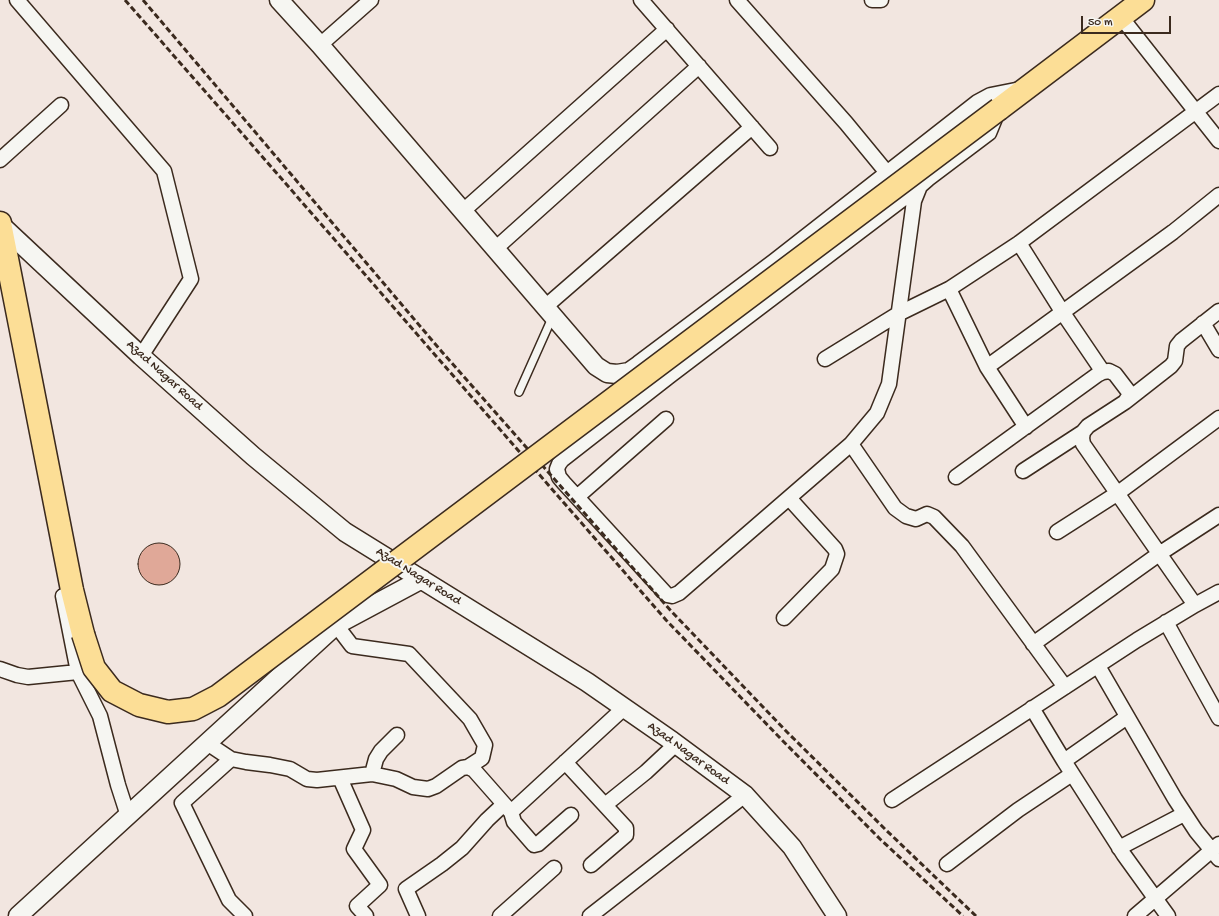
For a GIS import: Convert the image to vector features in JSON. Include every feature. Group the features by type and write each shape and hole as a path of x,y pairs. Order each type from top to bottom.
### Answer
{"main road":[{"path":"1,224 72,590 83,634 94,668 112,691 139,705 168,712 193,709 218,696 1143,0"}],"street":[{"path":"17,0 164,171 191,279 141,356"},
{"path":"279,0 320,45 596,366 606,373 617,374 629,372 775,263 984,100 1023,90"},
{"path":"320,45 371,0"},
{"path":"641,0 770,148"},
{"path":"737,0 846,123 888,174"},
{"path":"872,0 881,0"},
{"path":"1121,17 1219,142"},
{"path":"463,212 667,29"},
{"path":"495,249 699,66"},
{"path":"825,359 898,314 949,289 1019,243 1219,94"},
{"path":"0,160 61,105"},
{"path":"920,186 914,201 888,384 877,413 851,444 789,498 679,593 672,596 667,595 559,476 557,470 562,460 671,374 989,133 999,109"},
{"path":"549,311 752,127"},
{"path":"987,367 1173,232 1219,195"},
{"name":"Azad Nagar Road","path":"1,224 141,356 253,456 346,532 581,678 676,744 745,796 792,848 837,916"},
{"path":"1019,243 1063,313 1103,372"},
{"path":"949,289 987,367 1026,427"},
{"path":"1022,471 1083,432 1088,426 1125,402 1171,366 1175,361 1177,346 1181,341 1219,312"},
{"path":"1203,323 1219,350"},
{"path":"956,477 1103,372 1109,371 1116,374 1128,391 1129,396 1125,402"},
{"path":"1057,532 1118,493 1219,418"},
{"path":"577,497 666,419"},
{"path":"1083,432 1082,438 1084,444 1195,605"},
{"path":"851,444 895,508 906,516 916,519 927,514 934,517 962,546 1065,687"},
{"path":"784,618 832,569 837,554 789,498"},
{"path":"1033,644 1159,554 1219,515"},
{"path":"62,540 58,542 55,550 78,672 100,716 118,785 128,816"},
{"path":"18,916 336,625 422,579"},
{"path":"892,800 1166,622 1219,592"},
{"path":"1166,622 1219,718"},
{"path":"207,743 231,759 290,769 307,779 317,780 372,774 396,779 413,787 428,789 436,786 462,768 468,767 482,758 485,745 470,720 409,654 352,646 336,625"},
{"path":"1098,666 1184,814 1216,851 1135,916"},
{"path":"0,669 18,675 28,676 78,672"},
{"path":"418,916 406,889 462,848 487,820 507,808 565,762 624,708"},
{"path":"1032,708 1119,848 1168,916"},
{"path":"1064,761 1127,717"},
{"path":"372,774 378,755 397,735"},
{"path":"605,805 676,744"},
{"path":"231,759 182,803 229,900 245,916"},
{"path":"565,762 623,824 627,832 623,838 591,865"},
{"path":"468,767 474,770 507,808 514,822 534,846 571,815"},
{"path":"947,864 1018,810 1072,774"},
{"path":"340,778 363,830 354,849 380,886 357,906 366,916"},
{"path":"590,916 745,796"},
{"path":"1119,848 1184,814"},
{"path":"500,916 554,868"}],"lane":[{"path":"519,392 549,311"}],"building":[{"path":"159,543 174,549 180,564 174,579 159,585 144,579 138,564 144,549"}],"railway":[{"path":"125,0 666,620 880,839 963,916"},
{"path":"143,0 442,352 671,611 787,732 976,916"}]}
